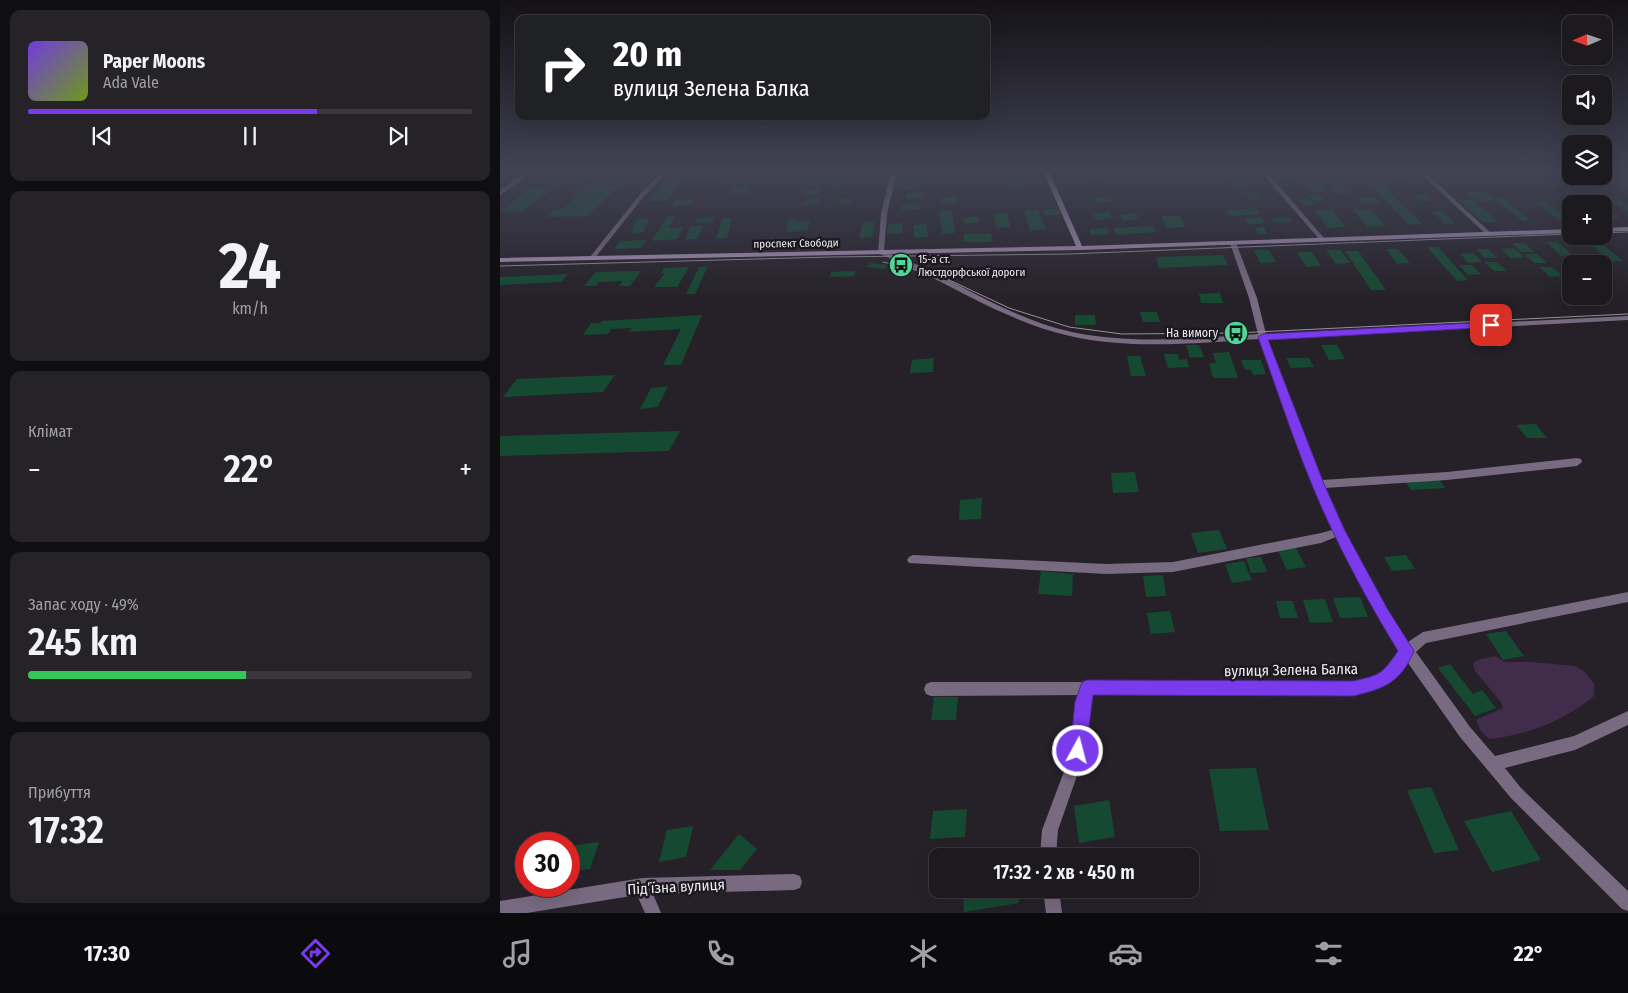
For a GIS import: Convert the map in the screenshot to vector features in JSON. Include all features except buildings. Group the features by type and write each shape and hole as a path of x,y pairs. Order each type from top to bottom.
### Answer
{"street":[{"path":"592,258 627,214"},
{"path":"884,214 880,252 923,270 1000,310 1069,333 1094,338 1132,342 1628,318"},
{"path":"1065,214 1080,248"},
{"path":"1300,214 1322,239"},
{"path":"1467,214 1489,234"},
{"path":"1612,230 1628,229"},
{"name":"проспект Свободи","path":"500,260 1080,248 1562,231"},
{"path":"1233,242 1253,298 1263,337 1318,484 1339,532 1383,615 1465,732 1516,793 1628,902"},
{"path":"1318,484 1447,476 1577,462"},
{"path":"913,560 1106,569 1173,567 1321,538 1339,532"},
{"name":"вулиця Зелена Балка","path":"931,689 1087,687 1353,688 1377,683 1390,676 1407,651 1414,643 1423,638 1628,597"},
{"path":"1049,848 1050,828 1073,773 1078,751 1083,702 1087,687"},
{"path":"1492,764 1575,743 1628,718"},
{"name":"Підʼїзна вулиця","path":"500,909 642,886 794,882"},
{"path":"642,886 653,913"},
{"path":"1052,898 1054,913"}],"shaded area":[{"path":"1495,656 1505,662 1575,666 1584,671 1594,684 1594,696 1571,712 1544,725 1517,734 1489,739 1481,731 1476,720 1503,708 1501,702 1475,671 1473,664 1477,660"}],"tram line":[{"path":"1612,233 1628,232"},
{"path":"500,266 830,257 1068,254 1562,234"},
{"path":"883,262 943,277 1009,308 1069,327 1122,334 1236,333 1628,314"}],"place":[{"name":"15-а ст. Люстдорфської дороги","path":"901,265"},
{"name":"На вимогу","path":"1236,333"}],"route":[{"path":"1078,751 1083,702 1087,687 1353,688 1377,683 1390,676 1407,651 1383,615 1339,532 1318,484 1263,337 1491,325"}]}
